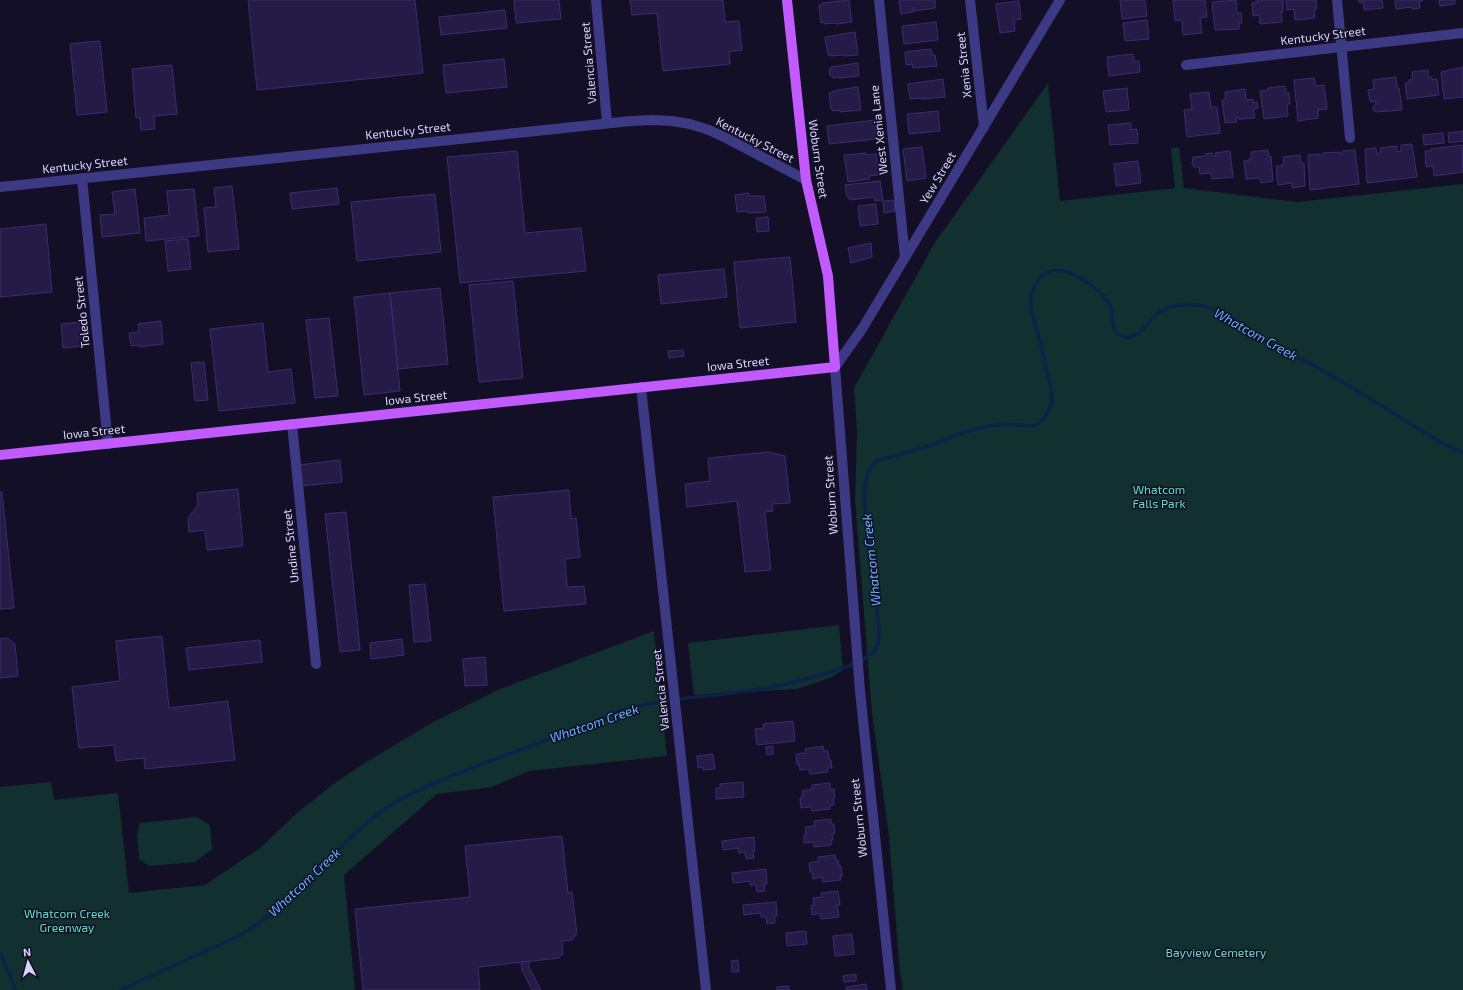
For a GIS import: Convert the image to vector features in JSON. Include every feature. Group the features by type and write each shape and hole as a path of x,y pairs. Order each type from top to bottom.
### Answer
{"main road":[{"name":"Woburn Street","path":"787,0 806,180 828,276 835,367"},
{"name":"Iowa Street","path":"0,456 835,367"}],"street":[{"name":"Valencia Street","path":"596,0 607,123"},
{"name":"West Xenia Lane","path":"879,0 905,257"},
{"name":"Xenia Street","path":"970,0 984,127"},
{"name":"Yew Street","path":"835,367 862,329 1060,0"},
{"path":"1337,0 1350,138"},
{"name":"Kentucky Street","path":"1186,65 1463,33"},
{"name":"Kentucky Street","path":"0,187 607,123 652,120 690,124 709,130 806,180"},
{"name":"Toledo Street","path":"82,178 108,444"},
{"name":"Woburn Street","path":"835,367 854,626 891,990"},
{"name":"Valencia Street","path":"641,387 706,990"},
{"name":"Undine Street","path":"292,424 316,664"}],"green space":[{"name":"Whatcom Falls Park","path":"1048,83 1060,201 1175,188 1171,148 1179,147 1184,188 1297,202 1463,184 1463,990 903,990 900,973 889,836 872,713 855,501 857,431 854,388 934,244"},
{"path":"839,625 843,670 830,678 797,689 694,695 688,643"},
{"name":"Whatcom Creek Greenway","path":"654,631 667,756 529,771 492,787 437,794 344,875 355,990 0,990 0,787 51,782 54,800 118,793 129,893 205,885 260,848 296,814 332,785 363,764 433,722 500,689"},
{"path":"197,817 210,825 212,849 195,862 149,866 139,859 137,835 140,823"}],"building":[{"path":"248,0 415,0 423,73 257,90"},
{"path":"514,0 559,0 561,19 516,23"},
{"path":"630,0 723,0 725,22 739,21 742,50 729,52 730,64 663,71 657,13 632,15"},
{"path":"849,0 852,22 836,24 821,23 819,5 822,5 822,3"},
{"path":"899,0 935,0 935,8 915,11 915,8 913,8 913,12 901,14"},
{"path":"1120,0 1145,0 1147,16 1122,19"},
{"path":"1173,0 1205,0 1207,17 1200,18 1202,33 1183,35 1182,20 1175,21"},
{"path":"1236,0 1237,13 1241,13 1242,23 1239,23 1239,29 1215,30 1212,2"},
{"path":"1258,0 1283,0 1283,12 1281,12 1282,22 1260,24 1259,15 1253,16 1252,3 1258,3"},
{"path":"1286,0 1316,0 1317,9 1314,10 1315,18 1295,20 1294,9 1287,10"},
{"path":"1358,0 1382,0 1383,8 1364,10 1363,2 1359,2"},
{"path":"1395,0 1423,1 1419,1 1420,8 1412,9 1412,7 1396,9"},
{"path":"1439,0 1455,0 1455,4 1440,6"},
{"path":"1019,1 1021,19 1014,20 1015,31 1000,33 996,4"},
{"path":"505,10 507,28 441,35 439,17"},
{"path":"1147,20 1149,39 1125,41 1123,23"},
{"path":"936,22 938,40 904,44 902,26"},
{"path":"855,32 858,55 828,55 825,37"},
{"path":"100,41 107,112 77,115 70,44"},
{"path":"931,49 932,55 935,55 937,66 913,68 912,64 906,65 905,52"},
{"path":"1133,54 1134,61 1139,61 1140,72 1109,76 1107,57"},
{"path":"504,59 507,87 446,93 443,65"},
{"path":"858,63 859,76 833,78 833,76 830,76 829,69 832,69 831,67"},
{"path":"172,65 177,114 154,116 155,129 141,130 140,118 136,118 132,69"},
{"path":"1463,67 1463,97 1444,99 1441,72"},
{"path":"1428,70 1428,77 1432,77 1432,80 1437,79 1439,95 1407,99 1405,83 1409,83 1409,80 1413,79 1412,72"},
{"path":"1396,77 1402,110 1376,112 1373,110 1373,107 1376,101 1370,102 1368,90 1374,89 1373,80"},
{"path":"1314,78 1316,86 1324,85 1327,109 1318,110 1318,118 1298,121 1294,80"},
{"path":"943,79 945,97 910,99 908,84"},
{"path":"1285,86 1286,93 1289,93 1290,104 1287,104 1288,116 1264,119 1260,91 1268,90 1268,88"},
{"path":"858,87 861,110 840,112 840,110 833,111 831,109 829,93"},
{"path":"1127,88 1129,110 1106,112 1103,91"},
{"path":"1245,89 1246,100 1253,99 1253,103 1257,102 1258,108 1253,109 1255,118 1239,119 1239,117 1236,118 1237,122 1225,123 1222,100 1226,99 1225,92"},
{"path":"1209,92 1211,107 1217,107 1220,133 1187,137 1184,110 1192,109 1190,94"},
{"path":"938,111 940,131 909,134 907,114"},
{"path":"875,120 877,139 829,144 827,126"},
{"path":"1131,123 1131,130 1137,129 1138,143 1110,145 1108,125"},
{"path":"1463,131 1463,141 1449,143 1448,133"},
{"path":"1443,133 1444,143 1424,145 1423,135"},
{"path":"1412,144 1417,177 1367,183 1365,149 1376,148 1377,154 1381,153 1380,148 1397,146 1397,152 1401,151 1401,145"},
{"path":"1462,145 1463,172 1434,176 1433,166 1426,167 1425,151"},
{"path":"922,147 926,178 907,181 903,149"},
{"path":"1268,150 1269,157 1271,156 1273,181 1261,183 1260,178 1246,179 1244,161 1252,158 1251,152"},
{"path":"1355,150 1359,184 1310,190 1308,155 1319,154 1319,156 1323,155 1323,153 1340,152 1340,154 1343,153 1343,151"},
{"path":"517,151 525,233 581,228 586,271 460,283 447,157"},
{"path":"1230,151 1233,177 1212,179 1211,173 1200,174 1199,167 1194,167 1192,164 1193,157 1206,156 1205,154 1212,153 1213,156 1216,156 1215,153"},
{"path":"866,153 866,155 876,154 879,175 869,176 869,179 848,182 844,155"},
{"path":"1300,155 1301,163 1304,163 1305,186 1292,188 1292,183 1278,185 1276,166 1282,166 1282,164 1284,164 1283,157"},
{"path":"1138,161 1141,183 1116,186 1114,164"},
{"path":"880,181 883,200 875,201 874,197 850,200 849,197 847,197 845,185"},
{"path":"232,186 239,249 208,252 204,208 216,207 214,188"},
{"path":"337,188 339,204 292,209 290,193"},
{"path":"135,189 140,233 102,237 100,215 115,214 112,192"},
{"path":"194,189 199,236 146,241 144,218 169,215 167,191"},
{"path":"749,193 749,196 764,196 766,212 737,212 735,195"},
{"path":"435,194 441,252 357,261 351,202"},
{"path":"894,200 895,211 884,213 883,201"},
{"path":"876,204 878,224 860,226 858,206"},
{"path":"768,217 769,231 757,232 756,218"},
{"path":"46,224 52,292 0,297 0,229"},
{"path":"188,239 191,269 168,271 165,241"},
{"path":"871,243 872,257 851,263 848,248"},
{"path":"790,257 796,322 740,328 734,262"},
{"path":"724,269 727,297 661,304 658,275"},
{"path":"513,281 523,378 479,382 469,285"},
{"path":"440,288 448,364 398,369 390,293"},
{"path":"390,293 400,391 364,395 354,297"},
{"path":"329,318 338,396 315,398 306,320"},
{"path":"161,321 163,344 139,347 139,345 131,346 129,333 139,332 138,324"},
{"path":"81,322 84,346 63,348 61,324"},
{"path":"263,323 268,372 291,369 295,403 219,411 210,329"},
{"path":"683,350 684,356 669,358 668,351"},
{"path":"204,362 208,400 195,401 191,363"},
{"path":"768,452 785,456 790,503 772,504 773,511 765,512 771,570 745,572 737,501 687,507 685,484 710,481 708,458"},
{"path":"340,460 342,482 301,486 299,465"},
{"path":"238,489 243,546 207,550 205,530 189,532 188,518 198,505 197,493"},
{"path":"569,490 571,519 576,518 580,557 565,559 567,587 584,586 586,604 504,611 493,497"},
{"path":"0,492 2,492 14,608 0,609"},
{"path":"346,512 360,650 340,652 325,514"},
{"path":"425,584 431,641 414,642 409,585"},
{"path":"162,636 169,708 228,701 235,760 145,769 144,758 116,761 114,745 79,748 72,687 120,681 116,641"},
{"path":"7,638 15,644 18,676 0,678 0,639"},
{"path":"402,639 404,655 371,659 370,643"},
{"path":"260,640 262,662 189,670 186,648"},
{"path":"485,657 487,685 465,686 463,659"},
{"path":"793,721 795,741 757,745 755,729 764,728 763,724"},
{"path":"773,746 773,754 767,755 766,747"},
{"path":"823,746 824,751 828,751 832,768 827,768 828,772 810,774 809,769 800,770 799,764 797,765 796,754 805,753 805,749"},
{"path":"713,754 715,769 703,770 703,767 698,768 697,756"},
{"path":"743,782 744,797 716,799 716,788 720,788 720,784"},
{"path":"830,783 830,790 834,789 835,798 833,798 834,805 830,805 830,809 812,811 811,807 801,808 800,798 803,797 802,791 812,789 812,785"},
{"path":"831,819 831,824 834,824 835,833 832,834 833,840 831,840 831,845 814,847 814,842 804,843 804,835 806,835 805,827 815,826 814,821"},
{"path":"562,836 568,893 572,892 577,934 572,940 562,941 563,954 559,958 478,967 480,990 363,990 355,909 470,897 465,846"},
{"path":"754,837 754,858 746,859 745,852 739,853 738,848 723,850 722,841"},
{"path":"835,855 839,866 841,866 841,880 823,882 823,877 813,879 812,872 810,872 809,863 819,861 818,857"},
{"path":"766,869 767,884 764,884 765,891 757,892 756,885 750,885 750,881 733,883 732,873"},
{"path":"838,891 840,905 837,905 839,917 821,919 820,913 812,915 811,906 814,905 813,898 821,897 821,893"},
{"path":"776,902 777,916 774,917 775,923 767,924 766,917 761,917 761,913 744,915 743,905"},
{"path":"806,931 807,944 787,946 786,933"},
{"path":"852,934 854,954 835,956 833,936"},
{"path":"738,960 739,972 732,972 731,961"},
{"path":"529,961 529,967 541,990 532,990 522,970 521,962"},
{"path":"856,974 856,981 844,982 843,976"},
{"path":"866,984 867,990 846,990 846,987"},
{"path":"789,986 789,990 777,990 777,987"}],"waterway":[{"name":"Whatcom Creek","path":"120,990 241,935 258,924 286,903 350,838 373,818 402,799 422,789 484,763 575,730 623,710 659,702 731,693 792,683 852,665 871,654 878,645 879,629 864,499 866,478 870,469 876,461 923,448 965,432 984,427 1006,424 1031,426 1038,424 1044,419 1052,402 1051,389 1039,336 1032,314 1031,300 1032,292 1038,280 1049,272 1056,270 1070,273 1084,280 1097,290 1108,301 1111,307 1115,330 1121,336 1131,337 1136,335 1157,314 1169,307 1178,305 1196,305 1216,310 1235,320 1280,350 1306,361 1360,392 1440,442 1463,453"},
{"name":"Whatcom Creek","path":"0,953 15,990"}],"park label":[{"name":"Bayview Cemetery","path":"1216,953"}]}
